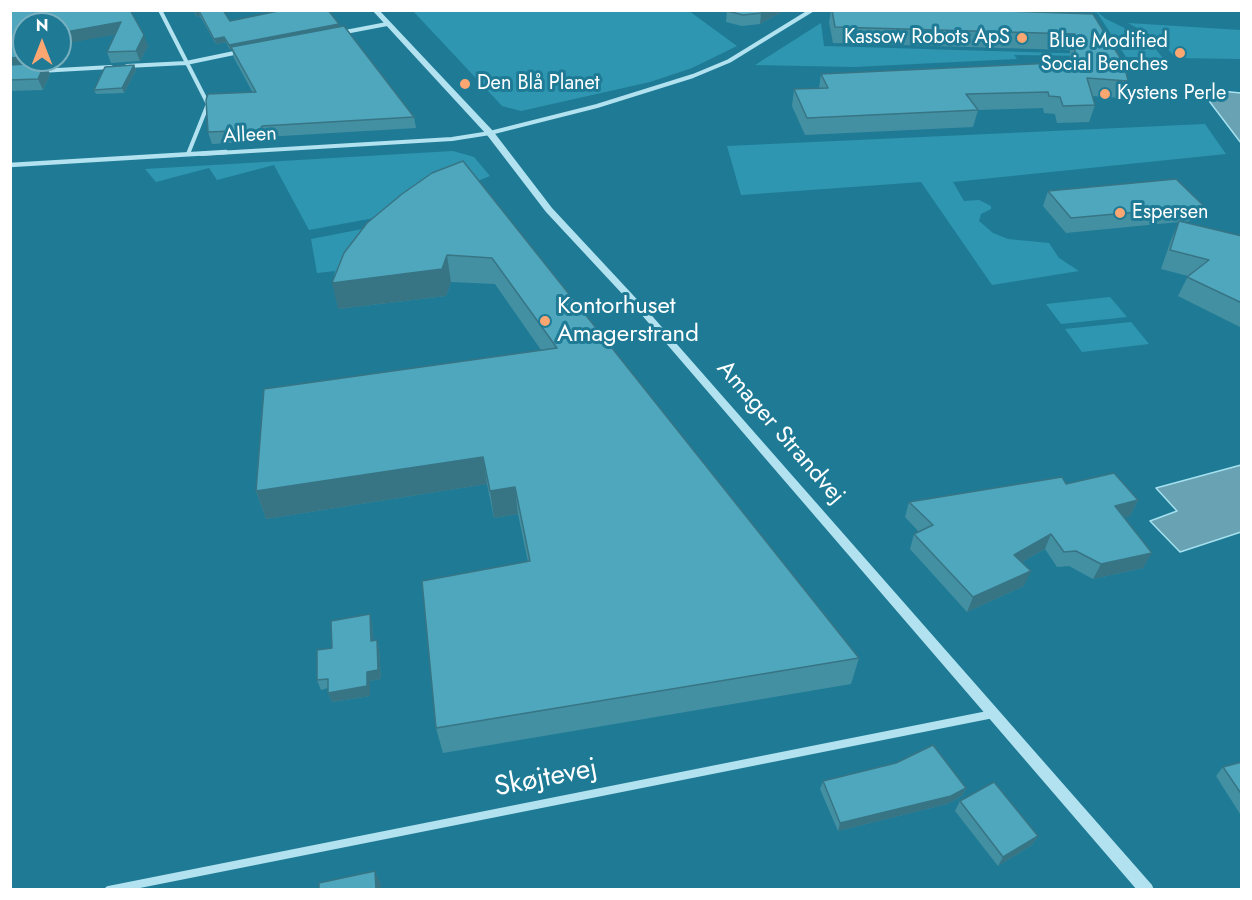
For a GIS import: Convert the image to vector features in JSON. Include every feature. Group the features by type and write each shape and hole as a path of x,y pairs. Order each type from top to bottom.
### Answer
{"street":[{"path":"160,10 208,104 188,154"},
{"name":"Amager Strandvej","path":"375,10 490,133 549,210 643,311 1147,890"},
{"name":"Alleen","path":"10,165 452,139 490,133 597,106 693,76 729,61 812,10"},
{"path":"330,35 387,24"},
{"path":"72,69 186,63 247,51"},
{"name":"Skøjtevej","path":"108,890 993,714"}],"shaded area":[{"path":"413,11 689,11 737,46 692,68 650,82 521,111 502,106"},
{"path":"1096,11 1106,19 1147,39 1163,58 1126,57"},
{"path":"821,23 824,46 1093,54 1094,56 1014,55 1017,59 854,67 755,65"},
{"path":"1128,23 1241,30 1241,59 1176,58 1158,39"},
{"path":"1200,89 1241,93 1241,143"},
{"path":"1205,124 1226,154 953,182 964,201 979,200 991,206 991,209 981,214 979,221 993,233 1008,239 1049,243 1059,258 1079,271 992,285 921,182 741,195 727,146"},
{"path":"453,151 474,157 490,176 396,214 309,230 274,165 217,180 209,168 156,182 145,169"},
{"path":"383,225 352,277 334,276 335,271 317,273 311,239"},
{"path":"1110,297 1127,317 1061,324 1046,304"},
{"path":"1131,322 1149,344 1082,352 1065,329"},
{"path":"1241,465 1241,532 1180,552 1150,521 1177,511 1156,488"}],"building":[{"path":"10,10 130,10 144,35 136,51 107,52 121,22 72,31 72,12 12,12 12,58 10,58"},
{"path":"195,10 223,10 230,21 283,10 328,10 339,24 229,45 224,37 214,39 199,11 195,12"},
{"path":"727,10 766,10 761,13 743,15"},
{"path":"832,10 975,10 1093,14 1124,64 1128,81 1087,78 1095,105 1063,106 1060,97 1049,96 1048,92 966,94 978,110 807,118 794,89 828,88 821,74 1075,62 1075,34 835,27"},
{"path":"344,26 414,117 262,126 260,130 208,132 206,100 208,94 256,92 231,47"},
{"path":"10,65 12,65 12,72 41,72 38,79 10,80"},
{"path":"134,65 122,88 94,90 105,67"},
{"path":"463,161 859,658 436,728 422,581 530,561 515,487 490,491 483,457 256,491 264,389 557,348 492,258 447,255 442,269 332,283 344,253 367,223 432,173"},
{"path":"1176,179 1204,206 1071,218 1048,191"},
{"path":"1179,221 1242,236 1242,303 1187,277 1209,260 1170,250"},
{"path":"1114,473 1138,500 1115,506 1152,553 1101,564 1076,551 1064,552 1051,534 1014,555 1031,571 973,597 914,534 933,525 909,502 1062,477 1066,484"},
{"path":"370,614 371,641 377,640 378,670 367,672 367,686 328,693 328,679 317,680 317,650 332,648 331,621"},
{"path":"933,745 966,788 951,796 840,823 823,781 896,763"},
{"path":"1242,762 1242,795 1223,767"},
{"path":"994,782 1038,836 1003,857 960,801"},
{"path":"375,871 376,890 319,890 319,883"}],"place":[{"name":"Kassow Robots ApS","path":"1022,38"},
{"name":"Blue Modified Social Benches","path":"1180,53"},
{"name":"Den Blå Planet","path":"465,84"},
{"name":"Kystens Perle","path":"1105,94"},
{"name":"Espersen","path":"1120,213"},
{"name":"Kontorhuset Amagerstrand","path":"545,321"}]}
